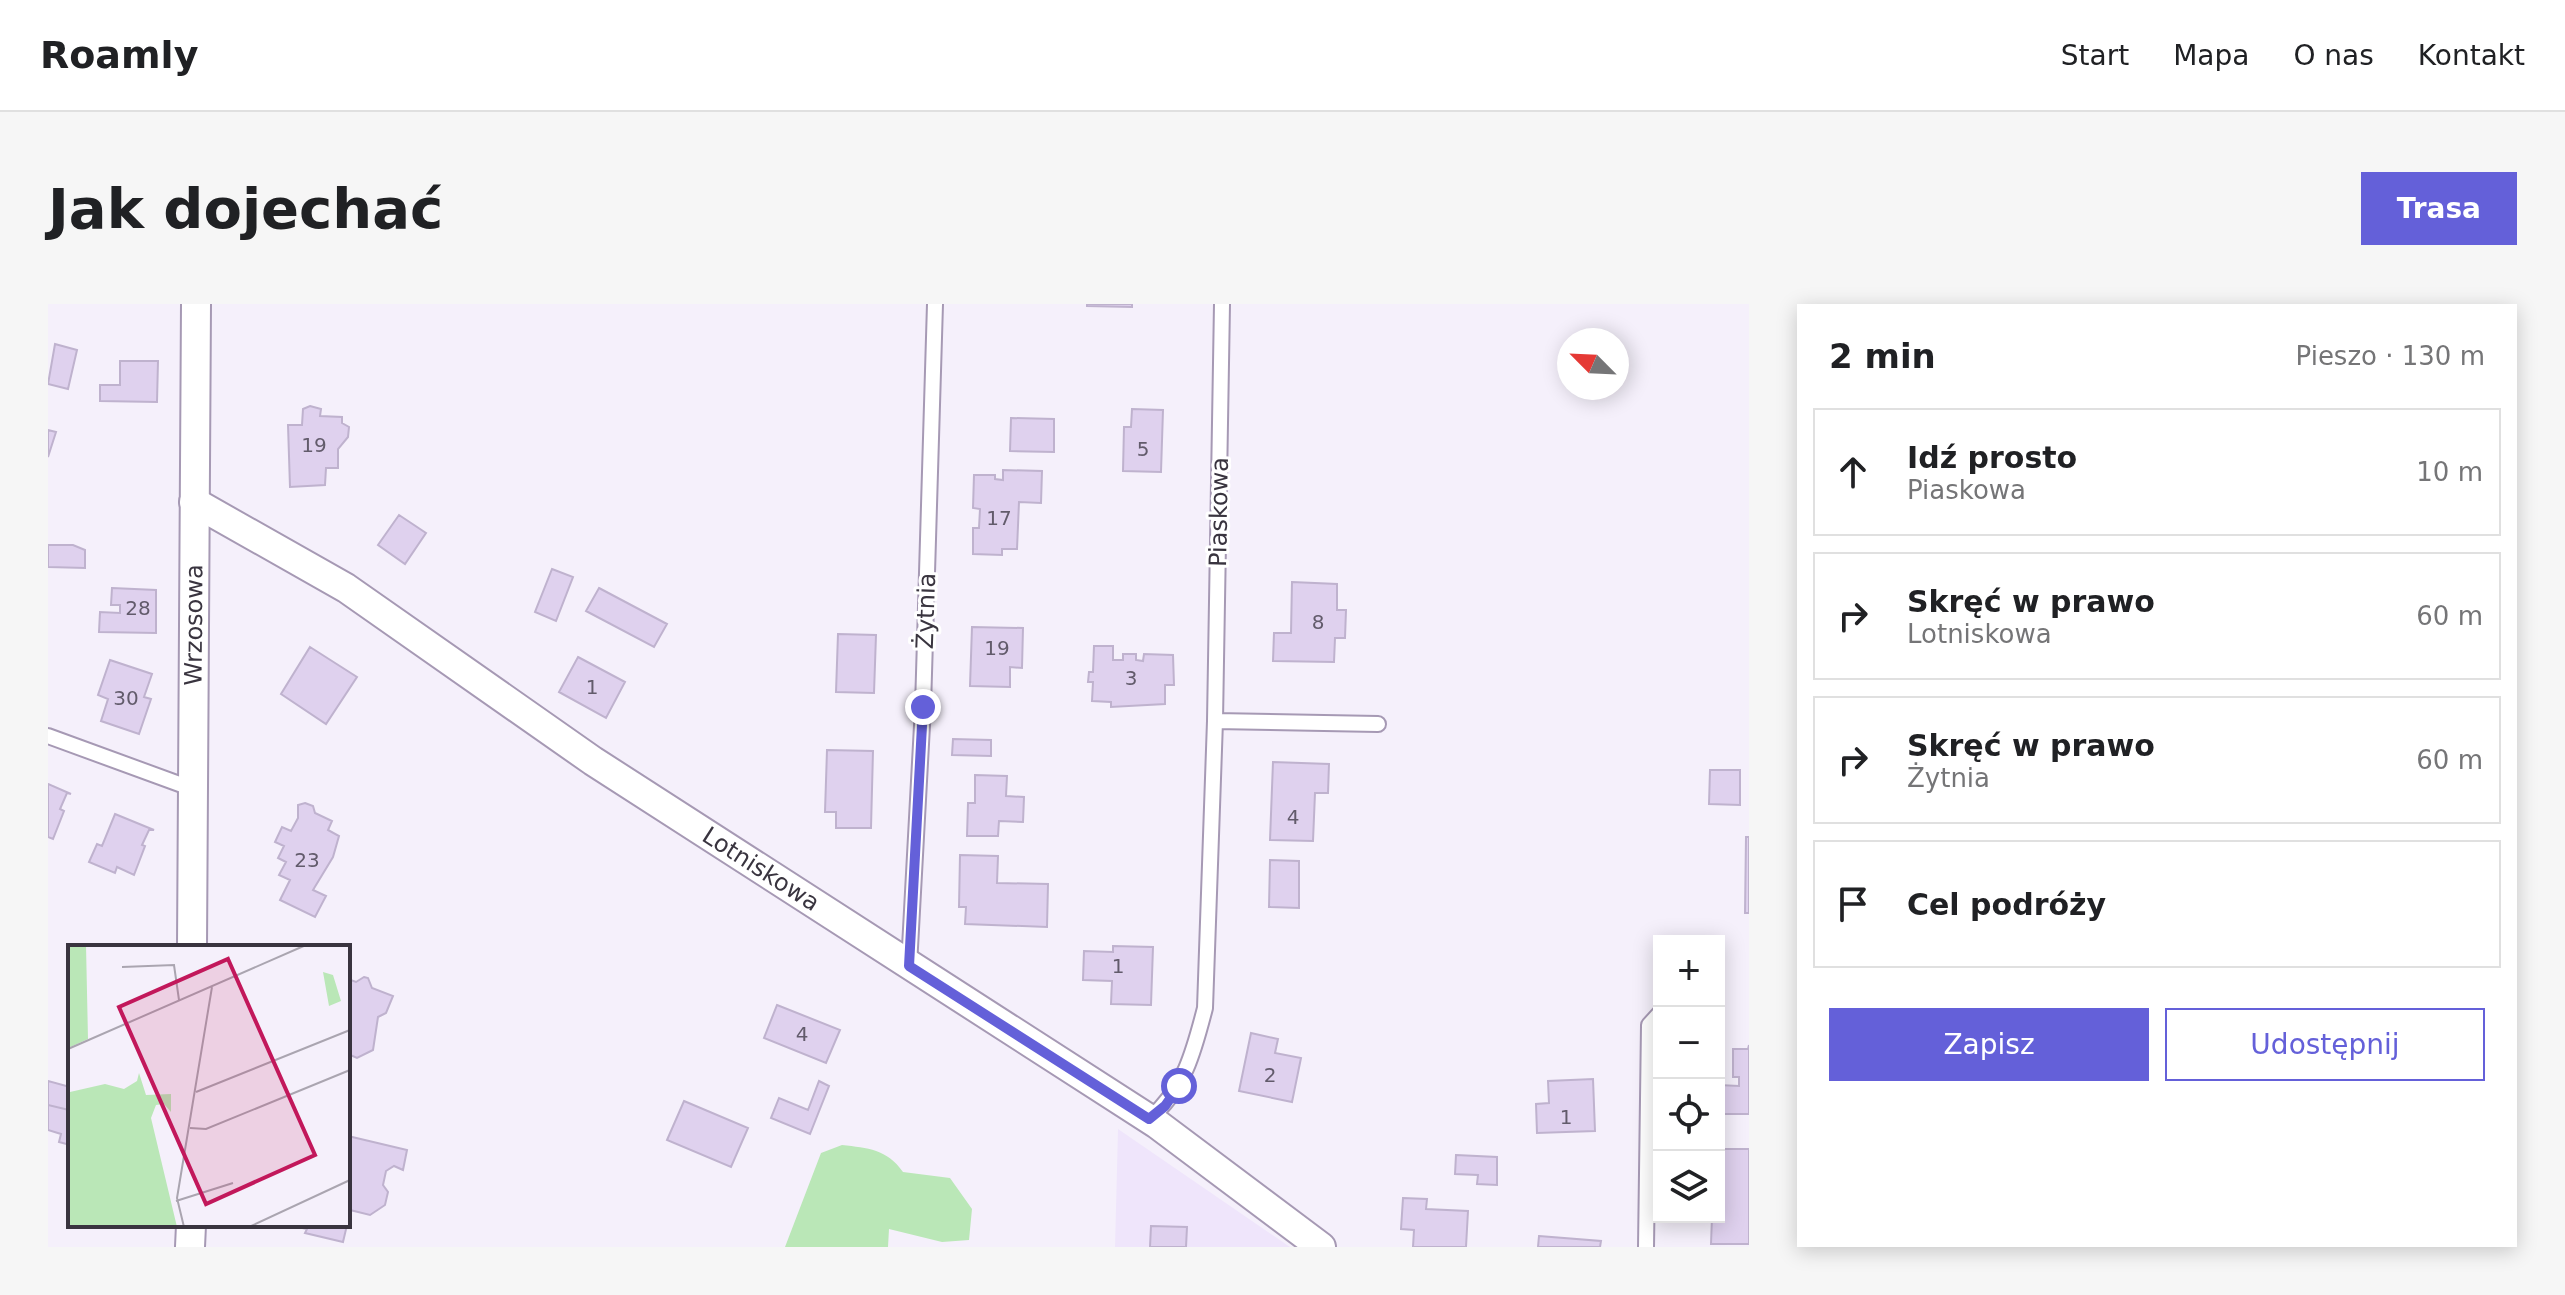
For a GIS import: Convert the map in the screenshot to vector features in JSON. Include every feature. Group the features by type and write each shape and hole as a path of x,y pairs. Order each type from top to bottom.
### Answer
{"street":[{"name":"Wrzosowa","path":"192,945 196,304"},
{"name":"Lotniskowa","path":"194,502 346,588 593,761 1149,1119 1321,1247"}],"lane":[{"name":"Żytnia","path":"909,966 923,707 935,304"},
{"name":"Piaskowa","path":"1149,1119 1165,1106 1179,1086 1195,1049 1205,1008 1215,721 1222,304"},
{"path":"1215,721 1378,724"},
{"path":"48,736 193,789"},
{"path":"1646,1247 1649,1025 1653,1021"}],"shaded area":[{"path":"1118,1129 1290,1247 1115,1247"}],"green space":[{"path":"842,1145 884,1154 903,1172 950,1178 972,1209 969,1240 942,1242 889,1229 888,1247 785,1247 821,1153"}],"building":[{"path":"1132,304 1132,307 1087,306"},
{"path":"55,344 77,350 68,389 48,384"},
{"path":"120,361 158,361 157,402 100,401 100,385 120,385"},
{"path":"310,406 321,409 320,416 342,417 342,423 349,427 348,437 338,449 338,468 326,468 325,485 290,487 288,425 302,425 303,409"},
{"path":"1132,409 1163,410 1161,472 1123,471 1124,427 1131,427"},
{"path":"1011,418 1054,419 1054,452 1010,451"},
{"path":"48,430 56,432 48,457"},
{"path":"1003,470 1042,471 1041,503 1019,502 1017,549 1002,549 1002,555 973,554 973,528 979,528 980,509 973,508 974,475 995,475 995,479 1003,480"},
{"path":"399,515 426,533 405,564 378,545"},
{"path":"48,545 73,545 85,550 85,568 48,567"},
{"path":"552,569 573,577 556,621 535,612"},
{"path":"1292,582 1337,584 1337,610 1346,610 1345,638 1335,638 1334,662 1273,661 1274,633 1291,633"},
{"path":"112,588 156,590 156,633 99,632 100,612 120,613 120,605 111,605"},
{"path":"599,588 667,624 654,647 586,611"},
{"path":"972,627 1023,628 1022,668 1010,667 1010,687 970,686"},
{"path":"838,634 876,635 874,693 836,692"},
{"path":"1094,646 1113,646 1113,660 1123,660 1123,654 1136,654 1136,660 1143,661 1144,654 1173,655 1174,685 1165,685 1165,704 1111,707 1111,702 1092,701 1093,682 1088,682 1089,672 1093,672"},
{"path":"310,647 357,677 326,724 281,694"},
{"path":"578,657 625,682 606,718 559,692"},
{"path":"110,660 152,674 144,697 151,699 139,734 101,721 108,699 98,695"},
{"path":"953,739 991,740 991,756 952,755"},
{"path":"827,750 873,751 871,828 836,828 836,812 825,812"},
{"path":"1273,762 1329,764 1328,793 1315,793 1313,841 1270,840"},
{"path":"1710,770 1740,770 1740,805 1709,804"},
{"path":"975,775 1007,776 1006,796 1024,797 1023,822 999,821 998,836 967,836 968,803 975,803"},
{"path":"48,784 71,794 67,793 60,809 64,811 53,839 48,837"},
{"path":"305,803 313,806 315,813 332,821 328,830 339,836 333,857 313,890 326,896 315,917 280,900 290,880 279,875 286,862 278,858 284,846 275,842 282,827 291,831 298,818 298,805"},
{"path":"115,814 154,830 149,830 142,845 145,846 134,875 117,867 115,873 89,862 97,844 102,846"},
{"path":"1746,837 1749,837 1749,913 1745,913"},
{"path":"960,855 998,856 997,883 1048,884 1047,927 965,924 966,907 959,907"},
{"path":"1270,860 1299,861 1299,908 1269,907"},
{"path":"1113,946 1153,947 1151,1005 1111,1004 1112,981 1083,980 1084,951 1113,952"},
{"path":"368,978 372,988 393,996 386,1013 378,1017 373,1050 357,1058 350,1055 350,980 356,982"},
{"path":"777,1005 840,1030 826,1063 764,1038"},
{"path":"1251,1033 1278,1039 1275,1053 1301,1058 1292,1102 1239,1091"},
{"path":"1749,1045 1749,1114 1725,1114 1725,1085 1739,1086 1739,1077 1733,1077 1733,1049 1748,1049"},
{"path":"1593,1079 1595,1131 1537,1133 1536,1104 1549,1103 1548,1081"},
{"path":"48,1081 68,1086 68,1110 48,1105"},
{"path":"819,1081 829,1086 810,1134 771,1118 779,1098 808,1110"},
{"path":"684,1101 748,1128 731,1167 667,1140"},
{"path":"48,1105 68,1110 68,1144 59,1142 61,1134 48,1130"},
{"path":"350,1136 407,1150 403,1170 394,1166 386,1171 383,1185 388,1192 385,1205 370,1215 350,1210"},
{"path":"1725,1149 1749,1149 1749,1244 1711,1244 1712,1223 1725,1223"},
{"path":"1456,1155 1497,1157 1497,1185 1477,1184 1478,1175 1455,1174"},
{"path":"1403,1198 1427,1199 1426,1209 1468,1211 1466,1247 1413,1247 1414,1230 1401,1229"},
{"path":"1151,1226 1187,1227 1186,1247 1150,1247"},
{"path":"298,1227 347,1227 343,1242 305,1233 307,1229"},
{"path":"1539,1236 1601,1241 1600,1247 1538,1247"}],"route":[{"path":"923,707 909,966 1149,1119 1165,1106 1179,1086"}]}
